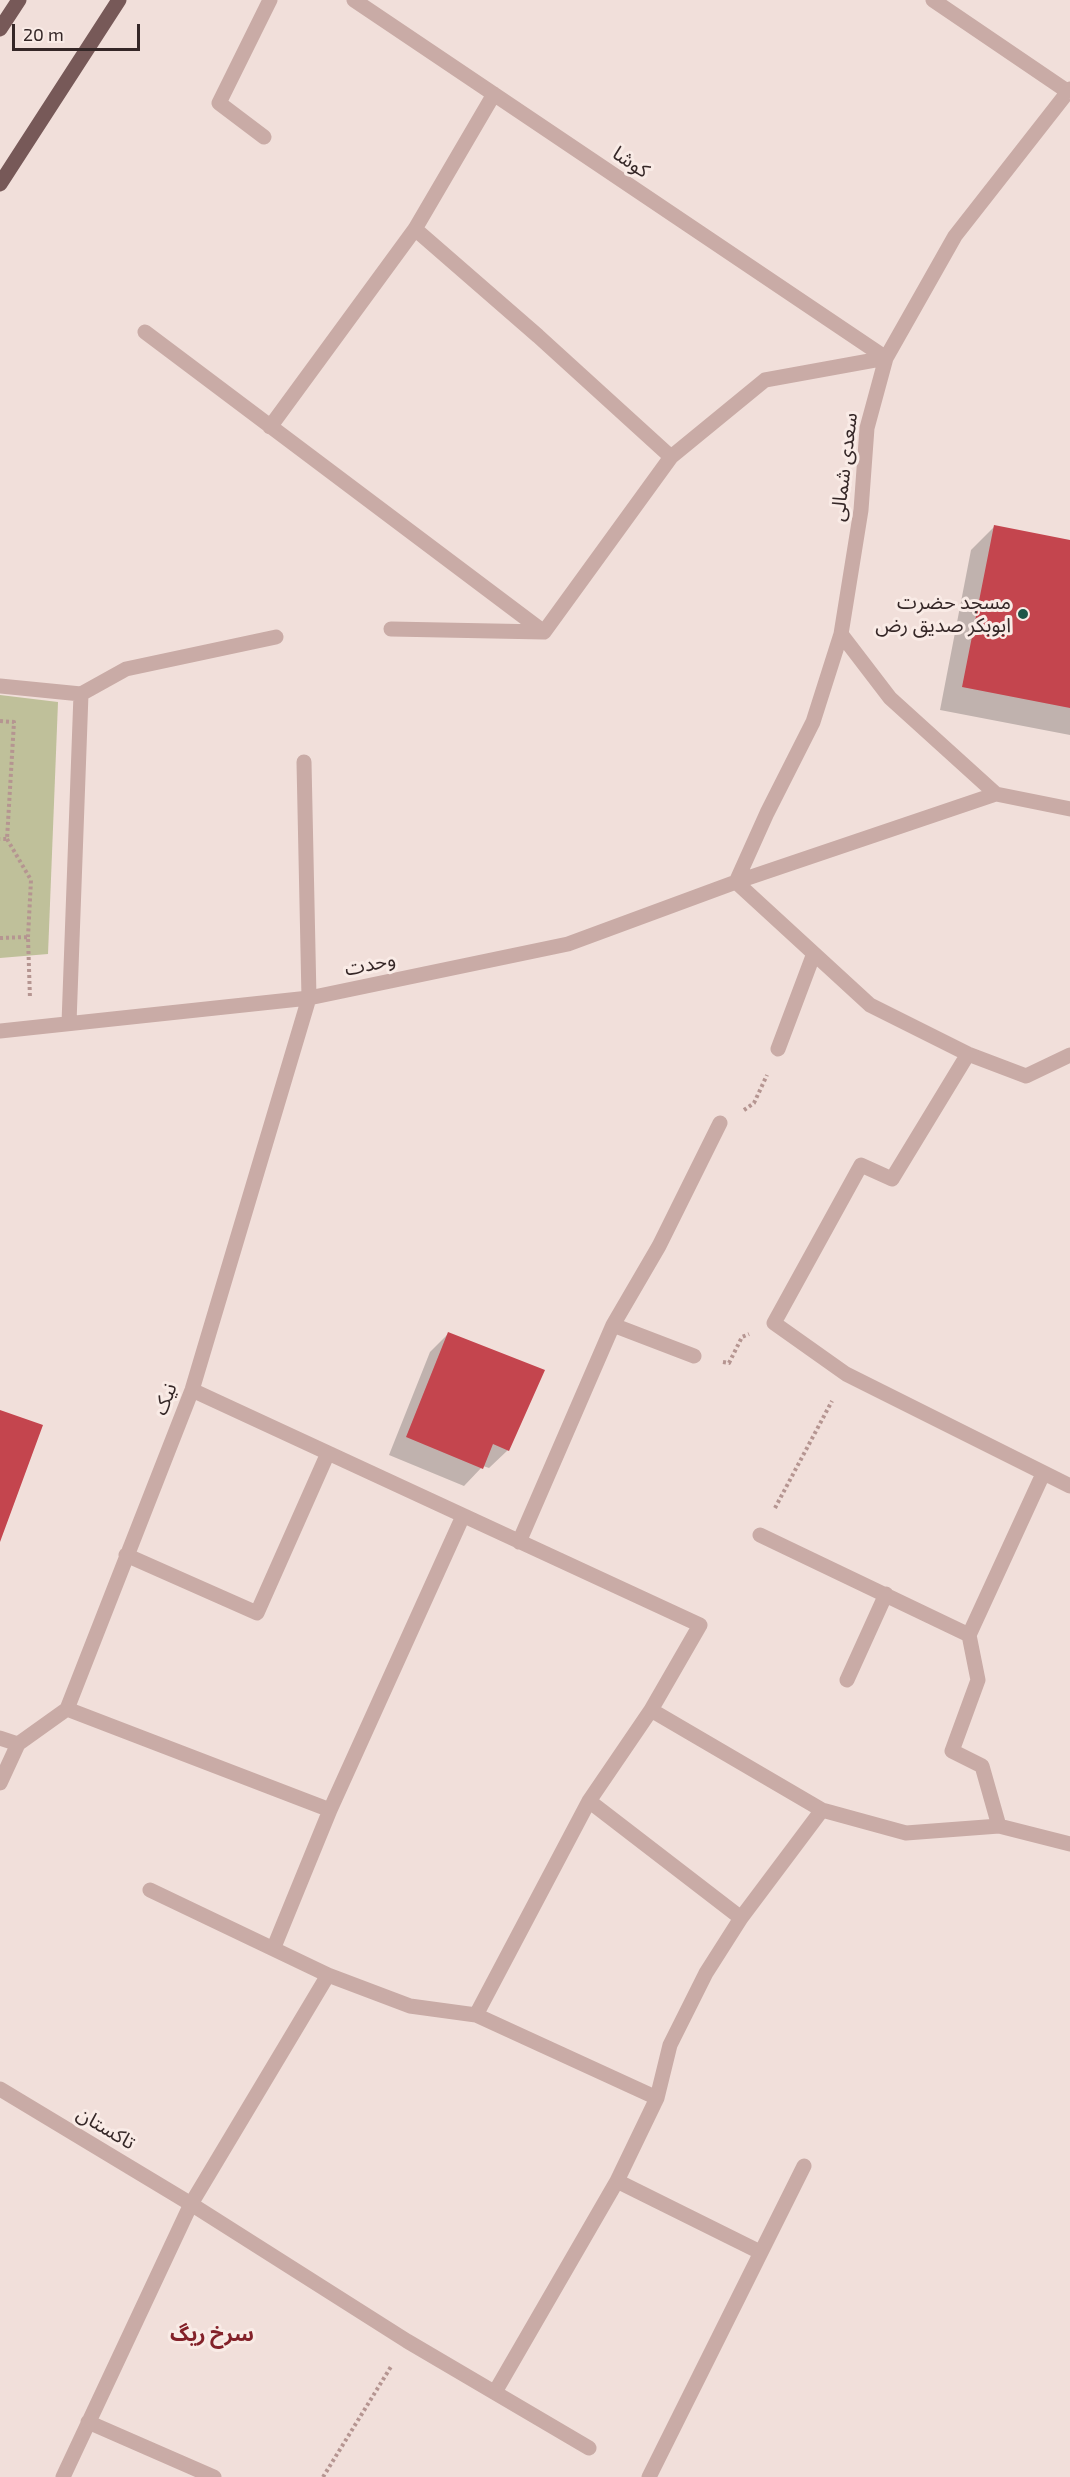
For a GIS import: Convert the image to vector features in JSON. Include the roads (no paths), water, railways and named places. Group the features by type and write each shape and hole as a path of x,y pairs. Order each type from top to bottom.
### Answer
{"main road":[{"path":"0,29 19,0"},
{"path":"0,184 118,0"}],"street":[{"path":"264,137 219,103 270,0"},
{"name":"کوشا","path":"354,0 886,358"},
{"path":"933,0 1069,87"},
{"name":"سعدی شمالی","path":"736,882 767,813 813,723 841,634 861,510 867,428 886,358 955,236 1069,87"},
{"path":"270,427 415,229 494,94"},
{"path":"415,229 538,336 671,457"},
{"path":"145,332 544,632"},
{"path":"544,632 671,457 765,380 886,358"},
{"path":"391,629 544,632"},
{"path":"841,634 890,698 996,794 1070,809"},
{"path":"0,686 81,694 126,669 276,637"},
{"path":"69,1023 81,694"},
{"name":"نیک","path":"67,1709 192,1390 309,998 304,762"},
{"name":"وحدت","path":"0,1031 309,998 568,944 736,882 996,794"},
{"path":"736,882 813,956 870,1005 968,1054 1026,1076 1070,1055"},
{"path":"778,1049 813,956"},
{"path":"968,1054 892,1179 861,1165 774,1323 846,1374 1070,1486"},
{"path":"519,1542 613,1325 659,1245 720,1123"},
{"path":"613,1325 694,1356"},
{"path":"192,1390 700,1625 651,1710 589,1801 476,2015"},
{"path":"126,1555 256,1613 328,1453"},
{"path":"999,1826 982,1766 952,1751 978,1680 969,1635 1043,1474"},
{"path":"274,1947 330,1810 463,1516"},
{"path":"760,1535 969,1635"},
{"path":"847,1680 886,1594"},
{"path":"0,1783 18,1744 67,1709 330,1810"},
{"path":"651,1710 822,1810 906,1833 999,1826 1070,1844"},
{"path":"0,1738 18,1744"},
{"path":"589,1801 741,1918"},
{"path":"495,2392 617,2181 657,2098 670,2045 706,1974 741,1918 822,1810"},
{"path":"150,1890 274,1947 328,1975 410,2006 476,2015 657,2098"},
{"path":"63,2477 190,2204 328,1975"},
{"name":"تاکستان","path":"0,2089 190,2204 407,2341 589,2448"},
{"path":"649,2477 804,2166"},
{"path":"617,2181 760,2252"},
{"path":"88,2422 214,2477"}],"place":[{"name":"مسجد حضرت ابوبکر صدیق رض","path":"1023,614"}],"district":[{"name":"سرخ ریگ","path":"212,2334"}]}
